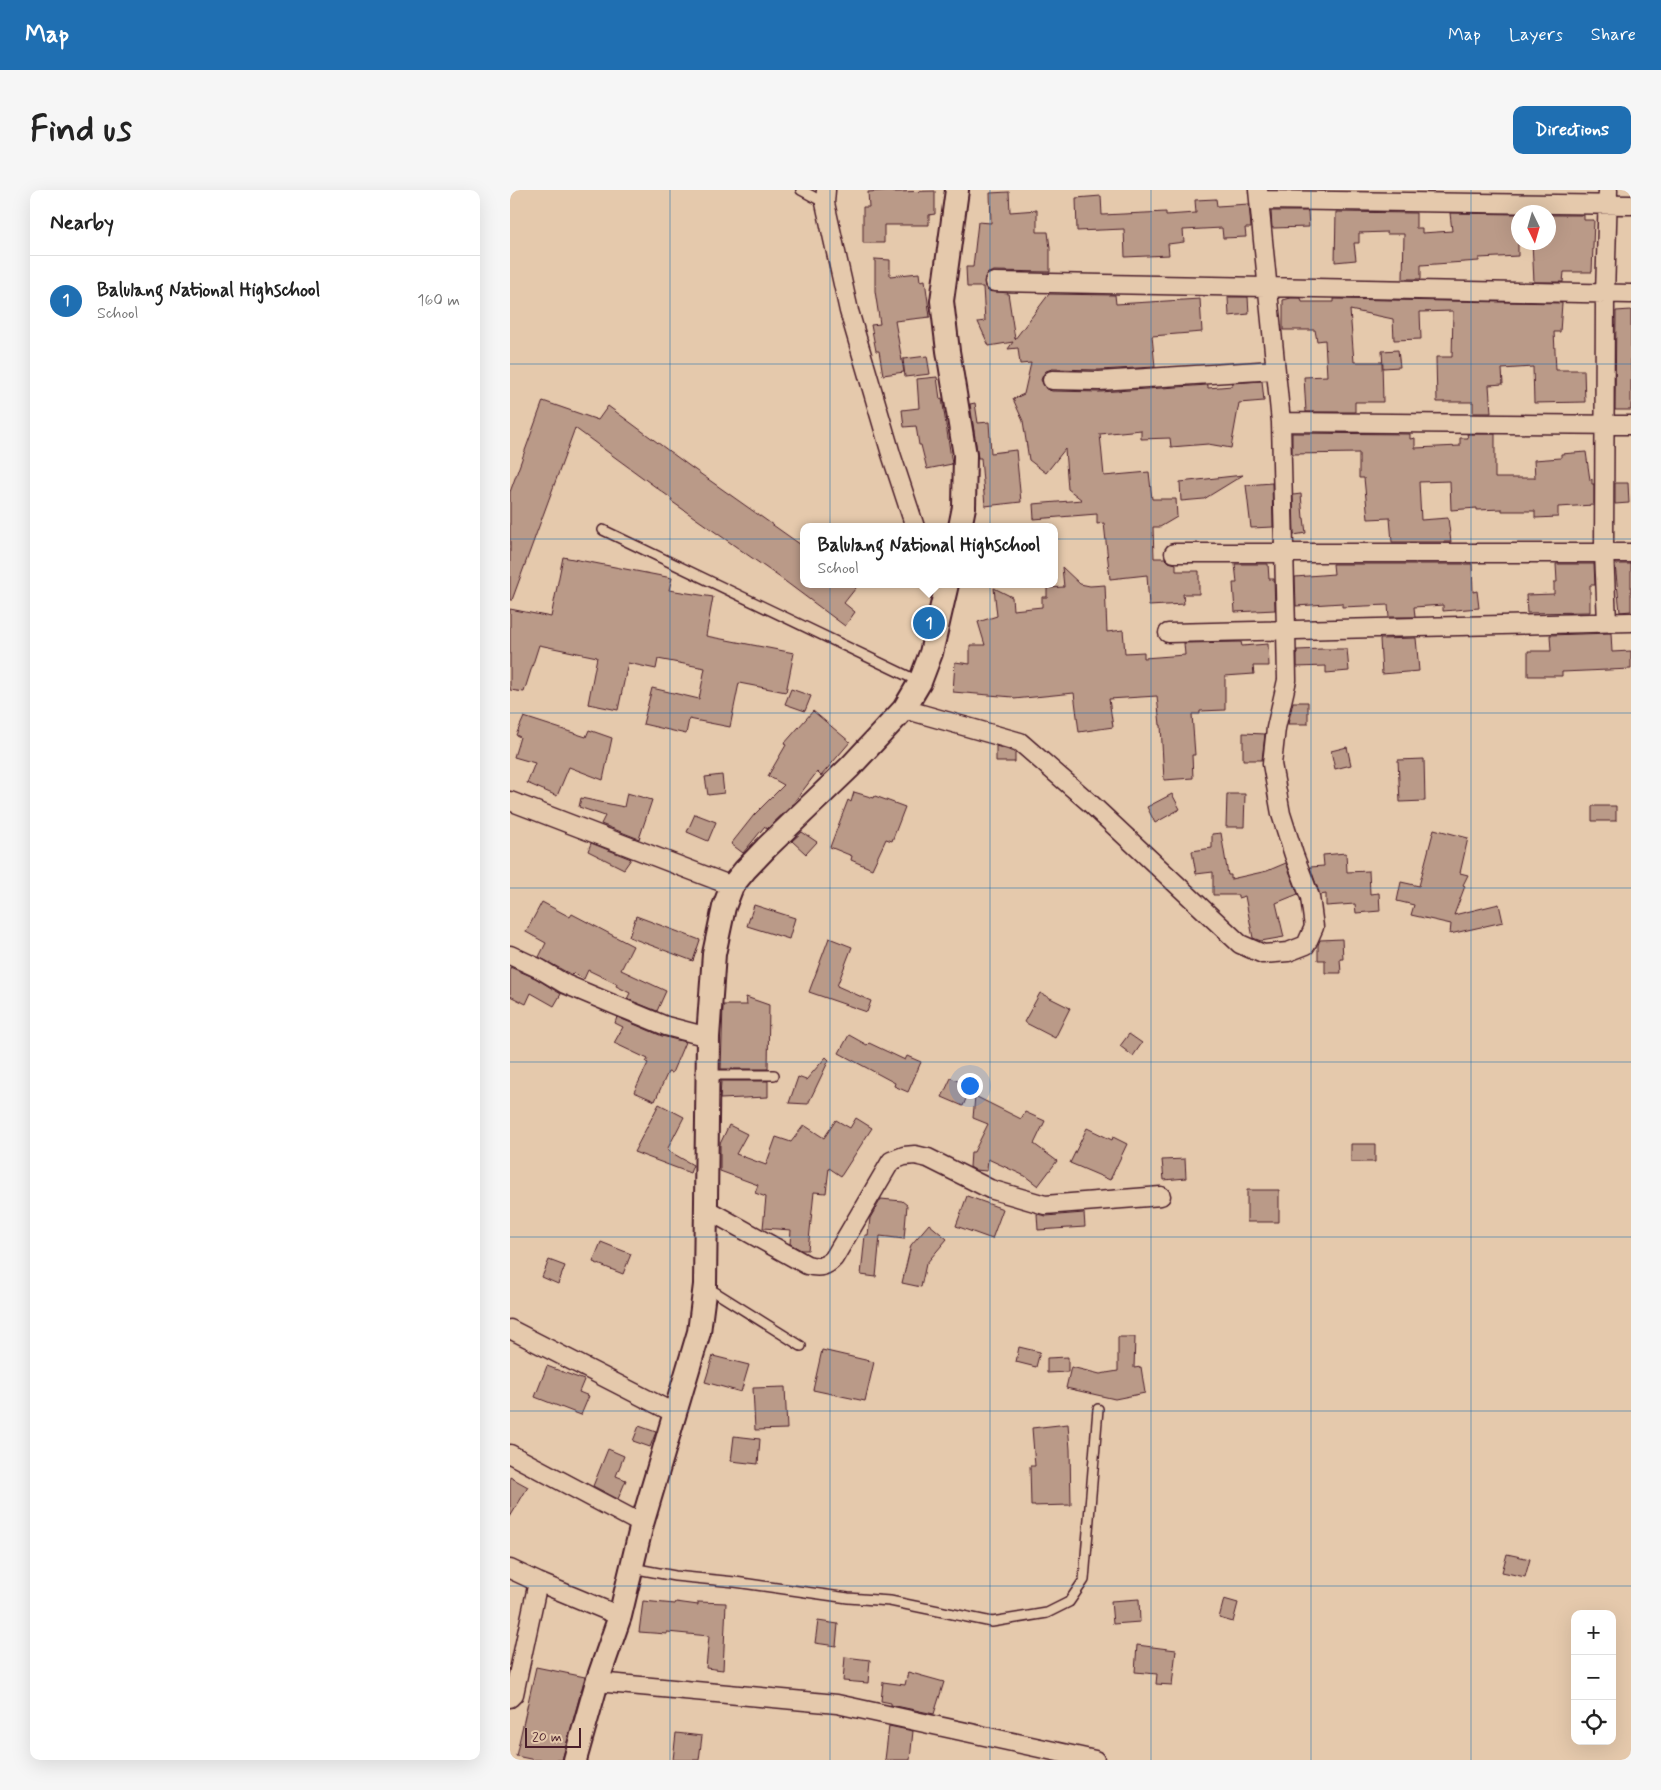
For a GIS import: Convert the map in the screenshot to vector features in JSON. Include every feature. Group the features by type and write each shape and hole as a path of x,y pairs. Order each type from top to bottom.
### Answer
{"street":[{"path":"957,190 942,301 965,455 964,507 961,523"},
{"path":"904,709 1020,742 1090,802 1240,944 1263,954 1288,952 1306,945 1314,927 1310,897 1281,814 1272,764 1276,728 1287,680 1286,630 1280,422 1259,195 1608,197 1631,205"},
{"path":"826,196 849,311 891,454 914,523"},
{"path":"1607,622 1604,552 1605,295 1608,197"},
{"path":"994,282 1631,294"},
{"path":"1052,380 1099,381 1275,370"},
{"path":"1280,422 1631,425"},
{"path":"1174,553 1631,553"},
{"path":"575,1760 620,1616 642,1524 699,1332 705,1285 708,1037 714,954 724,907 732,886 766,848 850,767 904,709 920,682 936,634 941,591"},
{"path":"1168,633 1631,622"},
{"path":"510,801 732,886"},
{"path":"510,954 565,984 666,1026 708,1037"},
{"path":"706,1209 807,1265 816,1267 827,1265 834,1258 891,1161 904,1156 915,1155 928,1158 990,1189 1045,1205 1161,1196"},
{"path":"510,1329 674,1413"},
{"path":"510,1454 642,1524"},
{"path":"510,1569 620,1616"},
{"path":"510,1698 514,1694 538,1582"},
{"path":"598,1682 837,1704 1095,1760"}],"lane":[{"path":"801,190 826,196"},
{"path":"603,530 920,682"},
{"path":"707,1075 774,1075"},
{"path":"705,1285 801,1346"},
{"path":"632,1568 675,1576 890,1601 992,1622 1047,1613 1069,1602 1084,1580 1098,1409"}],"building":[{"path":"893,190 893,192 935,191 935,214 929,215 929,225 884,225 884,243 863,243 863,207 869,207 868,192"},
{"path":"1009,192 1010,212 1037,210 1037,232 1048,232 1050,248 1050,272 994,271 988,273 985,277 985,287 988,291 1008,293 1015,339 1049,294 1115,295 1116,304 1200,299 1202,332 1152,336 1155,367 1099,370 1052,369 1046,371 1041,380 1046,389 1052,391 1100,392 1208,385 1208,388 1232,386 1232,383 1262,381 1264,401 1239,403 1231,448 1208,444 1171,447 1170,438 1141,439 1141,430 1100,434 1104,476 1149,472 1152,499 1176,499 1177,517 1160,527 1153,527 1154,558 1165,558 1169,562 1176,564 1176,571 1199,571 1199,594 1183,594 1184,604 1149,606 1147,575 1110,579 1104,523 1097,524 1097,514 1034,519 1033,504 1082,500 1068,489 1065,449 1046,473 1029,460 1023,421 1013,399 1024,394 1031,363 1020,364 1018,348 1008,349 1013,342 989,346 978,322 985,321 983,287 967,287 966,267 973,267 978,222 991,223 990,193"},
{"path":"1101,196 1102,215 1166,212 1166,215 1196,213 1195,200 1216,199 1217,206 1249,204 1251,228 1245,228 1246,237 1223,238 1222,228 1183,230 1184,242 1168,244 1169,255 1125,257 1124,229 1077,231 1076,198"},
{"path":"1271,211 1308,211 1309,227 1272,228"},
{"path":"1336,212 1416,213 1416,228 1422,228 1422,233 1452,231 1450,213 1511,214 1511,250 1518,250 1518,256 1479,258 1479,261 1421,265 1421,279 1403,279 1404,234 1387,234 1387,232 1359,233 1359,243 1354,243 1356,260 1335,262"},
{"path":"1556,215 1584,215 1584,220 1594,220 1592,272 1564,272 1563,282 1534,282 1532,250 1556,250"},
{"path":"875,259 890,260 890,276 919,273 920,281 925,280 930,317 895,321 904,372 883,375 879,351 876,351 871,325 880,324 875,291"},
{"path":"1228,297 1248,297 1249,314 1229,316"},
{"path":"1301,298 1302,302 1334,302 1334,299 1562,303 1560,332 1554,332 1556,370 1584,370 1585,402 1534,403 1533,367 1502,369 1503,384 1489,385 1491,413 1473,413 1473,402 1437,402 1436,357 1452,357 1453,311 1420,312 1421,339 1394,340 1393,319 1350,310 1354,362 1382,362 1383,402 1355,402 1355,412 1306,412 1304,377 1327,376 1325,340 1317,341 1315,330 1283,330 1283,300"},
{"path":"1631,310 1631,410 1615,410 1616,311"},
{"path":"1398,350 1400,367 1383,368 1382,351"},
{"path":"927,356 930,374 905,377 903,359"},
{"path":"937,377 952,464 927,469 921,445 919,445 916,426 904,427 902,410 919,408 917,379"},
{"path":"543,401 598,420 608,406 800,544 800,588 856,588 844,603 855,612 845,626 671,501 672,499 575,428 512,600 510,600 510,492"},
{"path":"975,403 978,423 989,422 991,453 1016,450 1021,502 985,506 981,458 978,458 970,404"},
{"path":"1292,433 1410,434 1410,439 1415,438 1415,448 1460,446 1460,438 1468,438 1467,434 1495,434 1495,478 1535,478 1534,460 1561,458 1561,454 1586,452 1590,480 1592,479 1592,484 1594,484 1594,505 1558,507 1558,517 1535,518 1535,511 1477,510 1477,508 1451,510 1450,481 1419,482 1421,520 1448,518 1451,542 1392,542 1390,518 1368,519 1364,478 1359,478 1359,453 1292,454"},
{"path":"1243,475 1204,499 1181,501 1180,482"},
{"path":"1272,483 1273,527 1251,528 1246,485"},
{"path":"1615,483 1628,483 1629,503 1615,504"},
{"path":"1301,494 1306,533 1294,535 1293,495"},
{"path":"563,557 672,578 669,590 713,597 706,636 794,653 786,692 739,683 730,727 689,719 686,734 643,724 652,688 699,699 705,668 658,659 656,669 628,663 618,710 588,704 597,657 539,645 524,692 510,690 510,609 551,617"},
{"path":"1235,564 1268,564 1269,579 1274,579 1275,610 1235,612 1233,583 1237,583"},
{"path":"1333,564 1472,564 1473,592 1477,591 1479,608 1443,611 1443,605 1414,607 1415,617 1389,617 1388,605 1342,607 1342,603 1296,606 1295,577 1334,574"},
{"path":"1556,564 1594,564 1595,585 1590,585 1590,612 1527,613 1526,595 1554,594 1554,582 1557,582"},
{"path":"1615,564 1631,564 1631,611 1620,612"},
{"path":"1062,567 1080,584 1090,586 1105,585 1107,632 1123,630 1125,653 1144,652 1144,658 1185,655 1184,643 1241,642 1242,646 1268,644 1269,666 1253,666 1254,674 1225,676 1225,710 1200,711 1200,714 1192,714 1195,755 1192,755 1193,778 1164,780 1161,725 1157,696 1109,699 1113,727 1079,732 1074,693 1014,699 1013,697 953,692 955,662 970,664 970,645 985,645 978,622 997,616 994,588 1012,597 1013,610 1042,607 1042,597 1047,597 1047,588 1064,587"},
{"path":"1611,633 1612,652 1631,651 1631,669 1562,672 1562,676 1528,676 1528,651 1551,651 1550,635"},
{"path":"1416,638 1419,671 1382,674 1380,639"},
{"path":"1347,649 1349,671 1326,673 1326,666 1297,667 1297,650"},
{"path":"791,689 811,696 805,711 785,704"},
{"path":"1293,702 1308,702 1308,724 1288,724"},
{"path":"813,711 850,742 821,776 817,772 791,806 767,829 765,826 743,853 731,844 754,815 784,785 768,776 786,745 784,744"},
{"path":"524,717 586,737 589,730 612,738 603,780 569,767 557,796 527,783 535,763 514,757 520,737 516,735"},
{"path":"1243,733 1265,734 1262,760 1243,760"},
{"path":"996,746 1015,752 1015,762 996,762"},
{"path":"1347,747 1351,765 1335,769 1331,751"},
{"path":"1424,759 1425,801 1400,802 1398,760"},
{"path":"722,775 724,793 708,795 705,777"},
{"path":"854,792 874,798 875,796 905,807 892,841 886,839 872,869 851,860 852,856 830,847 848,800 851,802"},
{"path":"627,793 652,800 639,839 601,824 605,816 579,807 581,798 624,807"},
{"path":"1172,794 1180,809 1155,823 1147,807"},
{"path":"1227,794 1245,794 1244,827 1226,827"},
{"path":"1592,806 1616,806 1616,821 1592,821"},
{"path":"695,814 716,822 708,841 687,832"},
{"path":"1434,829 1468,838 1460,873 1468,875 1454,915 1499,904 1503,922 1450,934 1451,924 1411,915 1414,905 1397,901 1401,882 1419,886"},
{"path":"802,832 817,842 806,854 792,841"},
{"path":"1221,833 1228,875 1231,875 1231,879 1267,871 1286,863 1298,894 1276,903 1284,937 1261,941 1253,938 1245,896 1238,898 1238,895 1213,895 1213,872 1196,874 1192,851 1212,848 1212,834"},
{"path":"591,843 631,859 624,869 588,851"},
{"path":"1346,853 1347,872 1369,871 1370,894 1379,893 1380,911 1356,913 1355,904 1326,906 1326,894 1320,895 1310,867 1324,866 1323,855"},
{"path":"542,902 570,917 572,914 633,946 621,970 666,991 657,1011 627,999 630,993 616,986 617,984 588,970 584,979 573,973 571,975 539,957 546,943 526,932"},
{"path":"754,905 795,918 789,939 747,926"},
{"path":"636,916 700,940 693,961 629,937"},
{"path":"829,938 852,947 837,986 871,1001 867,1012 809,992"},
{"path":"1342,939 1343,959 1340,959 1341,973 1325,973 1325,960 1318,960 1320,940"},
{"path":"510,967 535,978 561,994 554,1006 531,993 526,1004 510,996"},
{"path":"1040,993 1070,1008 1055,1038 1024,1022"},
{"path":"746,997 769,1005 768,1069 721,1069 723,1005 747,1005"},
{"path":"617,1017 662,1036 685,1042 672,1073 668,1072 655,1101 634,1092 648,1063 646,1062 648,1059 614,1043 623,1027 615,1023"},
{"path":"1129,1034 1142,1043 1133,1056 1120,1046"},
{"path":"849,1035 867,1045 869,1043 905,1060 907,1056 921,1062 908,1092 894,1086 895,1083 839,1053"},
{"path":"826,1057 829,1060 808,1104 789,1103 798,1077 806,1080"},
{"path":"951,1078 971,1087 963,1106 942,1097"},
{"path":"721,1081 768,1081 768,1097 720,1099"},
{"path":"975,1096 1021,1119 1025,1112 1045,1121 1034,1144 1057,1161 1038,1186 1025,1176 988,1159 987,1171 975,1170 970,1167 971,1152 974,1152 988,1124 973,1118"},
{"path":"659,1104 684,1117 667,1150 693,1165 690,1173 634,1152"},
{"path":"856,1118 872,1128 841,1176 829,1168 826,1193 814,1192 808,1250 801,1250 790,1244 791,1230 763,1228 766,1197 755,1193 758,1185 720,1171 720,1144 729,1125 747,1134 736,1154 766,1165 776,1137 791,1142 804,1125 824,1138 836,1120 850,1128"},
{"path":"1087,1128 1112,1140 1113,1137 1127,1144 1110,1180 1070,1163"},
{"path":"1351,1144 1375,1144 1375,1162 1351,1162"},
{"path":"1185,1159 1186,1178 1164,1180 1162,1160"},
{"path":"1247,1190 1279,1190 1279,1222 1247,1222"},
{"path":"967,1196 1003,1209 992,1239 956,1226"},
{"path":"881,1199 902,1201 907,1205 904,1239 880,1236 876,1277 861,1275 865,1235 868,1235 870,1218"},
{"path":"1084,1213 1085,1227 1038,1230 1037,1214 1046,1216"},
{"path":"929,1224 947,1239 926,1264 921,1287 902,1283 911,1245"},
{"path":"601,1242 631,1254 623,1274 593,1262"},
{"path":"549,1260 565,1266 558,1284 542,1277"},
{"path":"1118,1337 1135,1337 1134,1368 1141,1367 1145,1393 1115,1399 1066,1388 1071,1367 1100,1374 1118,1371"},
{"path":"1019,1347 1040,1352 1036,1367 1016,1362"},
{"path":"822,1350 874,1362 865,1401 813,1390"},
{"path":"713,1356 749,1365 741,1392 705,1382"},
{"path":"1068,1357 1068,1372 1047,1373 1047,1358"},
{"path":"547,1366 584,1380 579,1392 589,1396 581,1415 535,1397"},
{"path":"785,1387 787,1429 755,1430 753,1388"},
{"path":"1068,1424 1071,1505 1031,1506 1030,1466 1035,1466 1032,1428"},
{"path":"639,1426 656,1432 650,1447 633,1441"},
{"path":"734,1436 760,1439 758,1464 731,1461"},
{"path":"608,1449 624,1456 616,1476 626,1480 618,1499 593,1486"},
{"path":"510,1477 528,1487 510,1517"},
{"path":"1507,1554 1530,1559 1525,1577 1502,1572"},
{"path":"1139,1599 1140,1622 1113,1624 1111,1601"},
{"path":"1224,1599 1238,1603 1233,1622 1219,1618"},
{"path":"643,1601 698,1605 698,1602 726,1603 723,1670 706,1668 709,1636 667,1632 667,1634 639,1632"},
{"path":"818,1621 838,1624 836,1646 815,1643"},
{"path":"1137,1645 1176,1650 1172,1685 1156,1684 1157,1674 1135,1672"},
{"path":"845,1657 870,1660 868,1683 843,1681"},
{"path":"536,1667 585,1677 562,1760 535,1760 516,1756"},
{"path":"908,1672 944,1682 934,1714 891,1705 891,1703 881,1701 883,1682 905,1685"},
{"path":"889,1726 913,1731 910,1760 885,1760"},
{"path":"676,1733 702,1736 699,1760 673,1760"}],"place":[{"name":"Balulang National Highschool","path":"929,623"}]}
